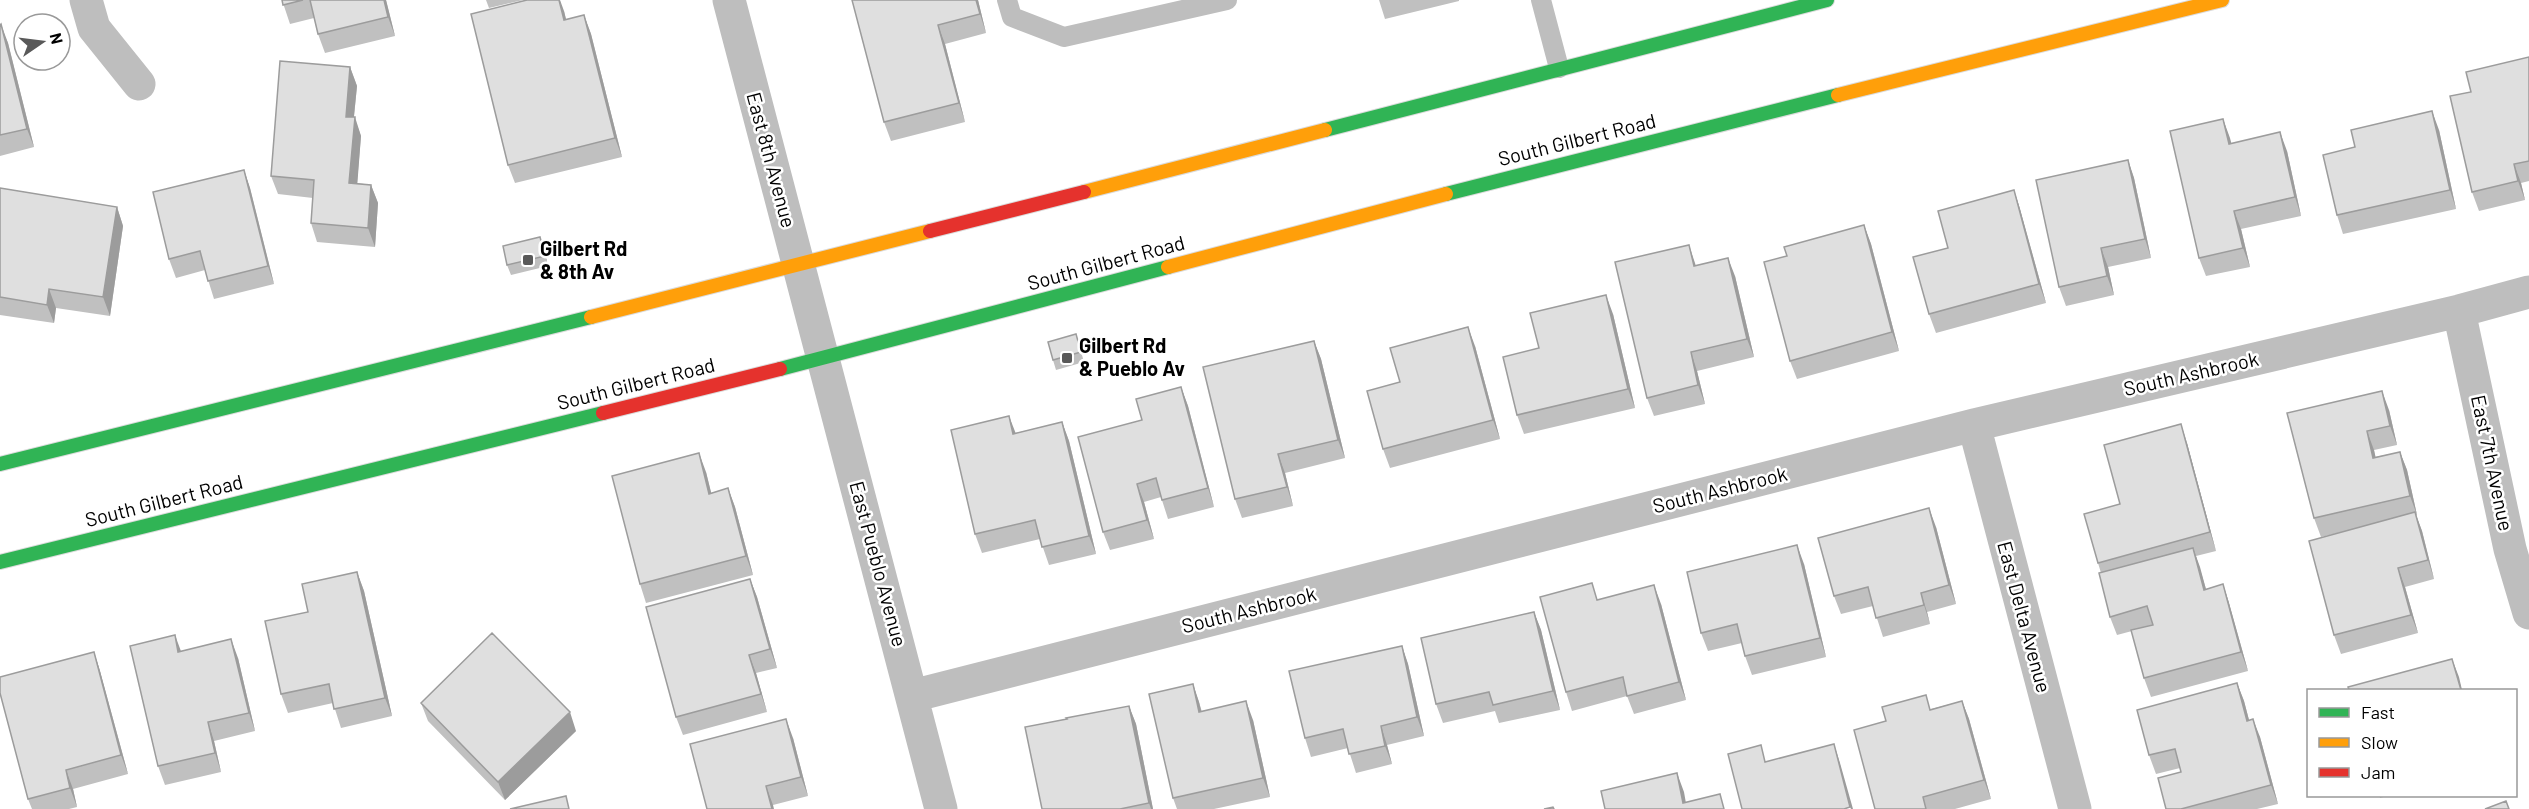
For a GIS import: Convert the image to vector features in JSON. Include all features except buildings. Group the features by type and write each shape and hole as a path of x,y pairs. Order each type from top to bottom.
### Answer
{"main road":[{"path":"0,464 799,266 1827,0"},
{"name":"South Gilbert Road","path":"0,562 824,358 1588,157 2222,0"}],"street":[{"path":"86,0 94,28 139,84"},
{"name":"East 8th Avenue","path":"729,0 814,320"},
{"name":"South Ashbrook","path":"912,696 1974,425 2459,311 2529,292"},
{"name":"East 7th Avenue","path":"2459,311 2510,549 2529,613"},
{"name":"East Pueblo Avenue","path":"814,320 941,809"},
{"name":"East Delta Avenue","path":"1974,425 2075,809"}],"lane":[{"path":"1007,0 1012,17 1064,37 1227,0"},
{"path":"1541,0 1559,68"}],"traffic: fast":[{"path":"1325,130 1827,0"},
{"path":"1446,194 1838,95"},
{"path":"780,369 1168,267"},
{"path":"0,464 591,317"},
{"path":"0,562 603,413"}],"traffic: slow":[{"path":"1838,95 2222,0"},
{"path":"1084,192 1325,130"},
{"path":"1168,267 1446,194"},
{"path":"591,317 930,231"}],"traffic: jam":[{"path":"930,231 1084,192"},
{"path":"603,413 780,369"}],"place":[{"name":"Gilbert Rd & 8th Av","path":"528,260"},
{"name":"Gilbert Rd & Pueblo Av","path":"1067,358"}]}
